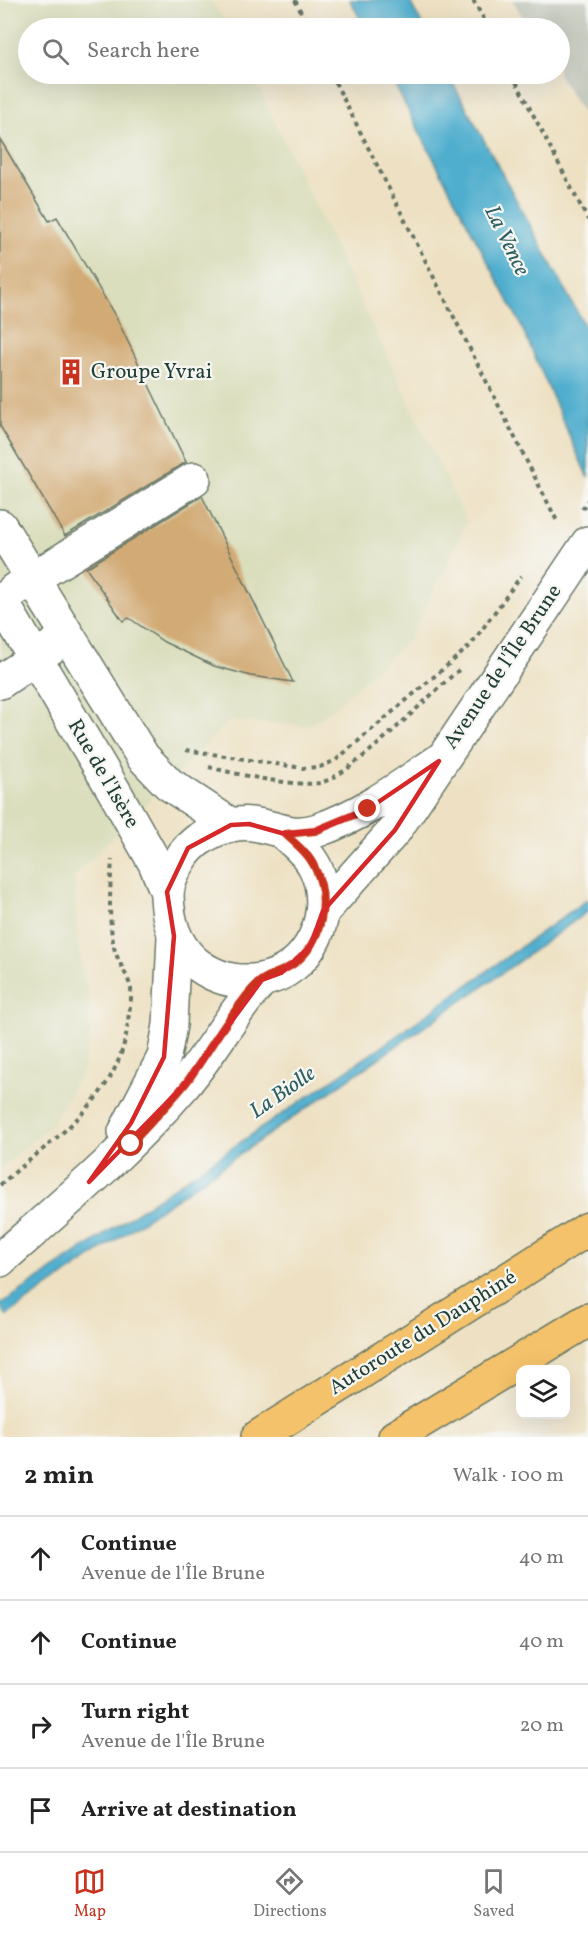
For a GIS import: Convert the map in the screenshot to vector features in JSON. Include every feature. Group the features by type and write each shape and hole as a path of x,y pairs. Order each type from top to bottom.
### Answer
{"highway":[{"name":"Autoroute du Dauphiné","path":"258,1437 588,1229"},
{"path":"395,1437 588,1320"}],"street":[{"path":"0,599 194,479"},
{"name":"Rue de l'Isère","path":"0,526 67,638 143,757 177,789 231,825"},
{"name":"Avenue de l'Île Brune","path":"323,911 395,830 440,761 576,537"},
{"name":"Rue de l'Isère","path":"0,599 155,862 167,892"},
{"path":"0,682 67,638"},
{"name":"Avenue de l'Île Brune","path":"285,834 315,831 368,809 440,761"},
{"path":"90,1182 131,1123 164,1057 170,1025 174,936 168,914 167,892 175,868 189,848 208,834 231,825 249,824 285,834 302,849 315,867 322,888 323,911 319,930 304,955 281,973 262,980 241,982 220,978 202,968 186,954 174,936"},
{"path":"0,1260 131,1144 185,1084 240,1003 262,980"}],"path":[{"path":"294,0 304,18"},
{"path":"473,0 483,18"},
{"path":"337,84 576,537"},
{"path":"517,84 588,220"},
{"path":"186,750 302,768 321,767 336,760 470,646 524,571"},
{"path":"204,765 227,772 281,781 318,783 336,777 367,754 461,668"},
{"path":"0,1185 69,1129 97,1097 117,1068 127,1032 131,989 114,949 110,894 112,853"}],"highlighted area":[{"path":"439,761 395,830 323,911 310,947 281,973 262,980 185,1084 89,1182 131,1123 164,1057 174,936 167,892 188,848 231,825 249,824 285,834 315,831 368,809"}],"shaded area":[{"path":"0,0 211,0 223,18 18,18 18,84 257,84 467,522 410,639 321,719 306,726 230,721 74,876 79,951 89,999 89,1041 83,1070 52,1124 0,1169"},
{"path":"512,0 588,0 588,122 564,84 570,84 570,18 524,18"}],"water":[{"path":"350,0 409,0 419,18 360,18"},
{"name":"La Vence","path":"394,84 453,84 588,332 588,478 519,321"},
{"path":"588,899 588,911 518,962 6,1316 0,1305 378,1049"}],"building":[{"name":"Groupe Yvrai","path":"0,139 49,221 57,217 117,319 186,462 65,536 0,426"},
{"path":"202,496 293,682 251,676 214,666 164,642 129,618 123,621 86,568"}],"place":[{"name":"Groupe Yvrai","path":"71,372"}],"route":[{"path":"131,1144 185,1084 240,1003 262,980 281,973 297,962 310,947 319,930 323,911 322,888 315,867 302,849 285,834 315,831 368,809"}],"water label":[{"name":"La Biolle","path":"283,1093"}]}
